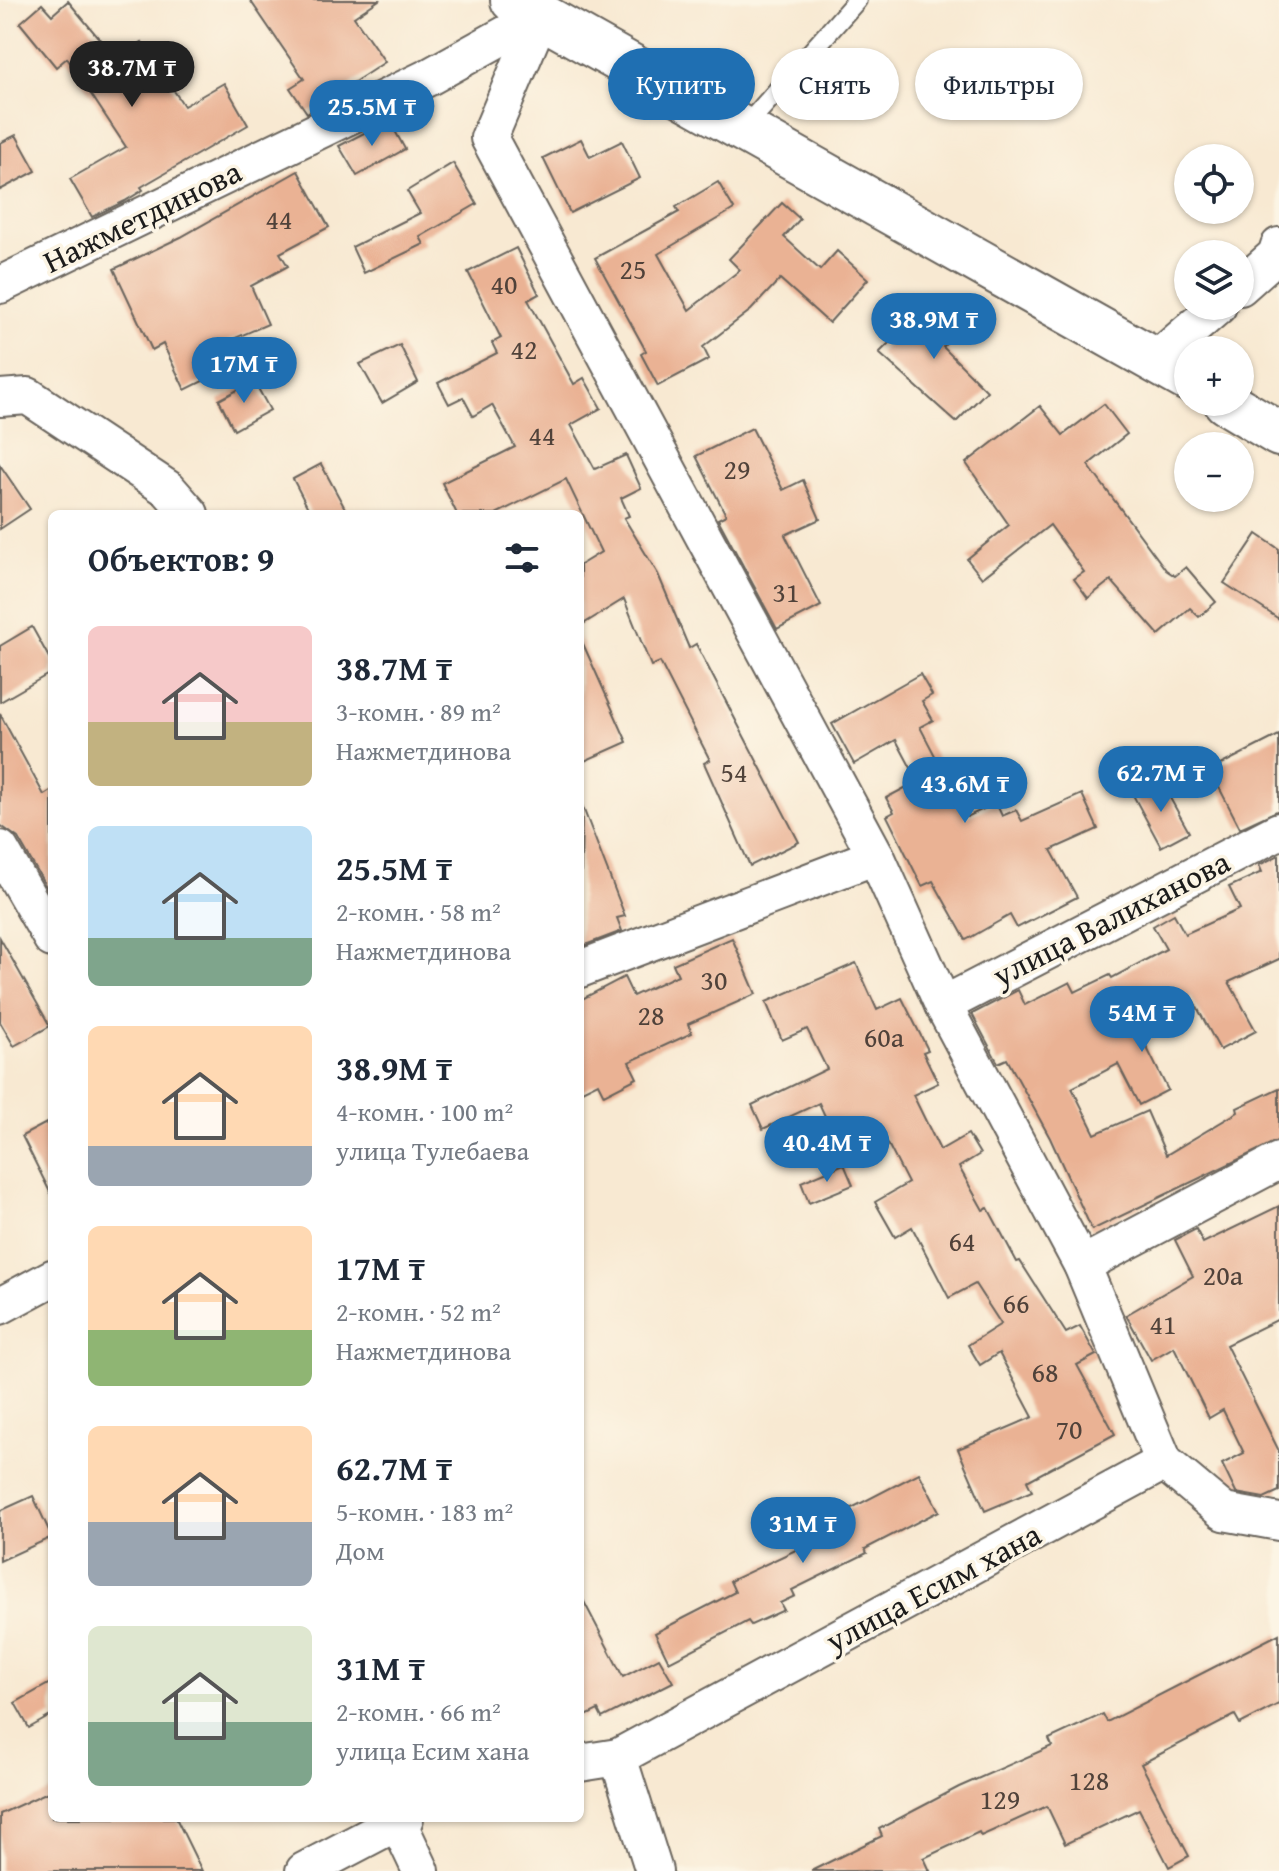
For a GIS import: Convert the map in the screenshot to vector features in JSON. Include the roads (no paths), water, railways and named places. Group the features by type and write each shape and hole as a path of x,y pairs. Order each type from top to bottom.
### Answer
{"street":[{"path":"1208,320 1172,369 527,8 489,138 876,856 943,1005 1082,1265 1164,1462 1224,1512 1279,1522"},
{"name":"Нажметдинова","path":"0,285 429,77 527,8"},
{"path":"1254,275 1276,255 1279,246"},
{"path":"0,398 28,396 168,489 186,510"},
{"path":"1249,416 1279,434"},
{"name":"улица Валиханова","path":"943,1005 1279,831"},
{"path":"0,849 48,932"},
{"path":"584,967 876,856"},
{"path":"1082,1265 1279,1161"},
{"path":"0,1306 48,1280"},
{"name":"улица Есим хана","path":"584,1762 618,1757 1164,1462"},
{"path":"618,1757 654,1871"},
{"path":"304,1871 396,1822"},
{"path":"401,1822 421,1871"}],"lane":[{"path":"744,128 857,0"}]}
